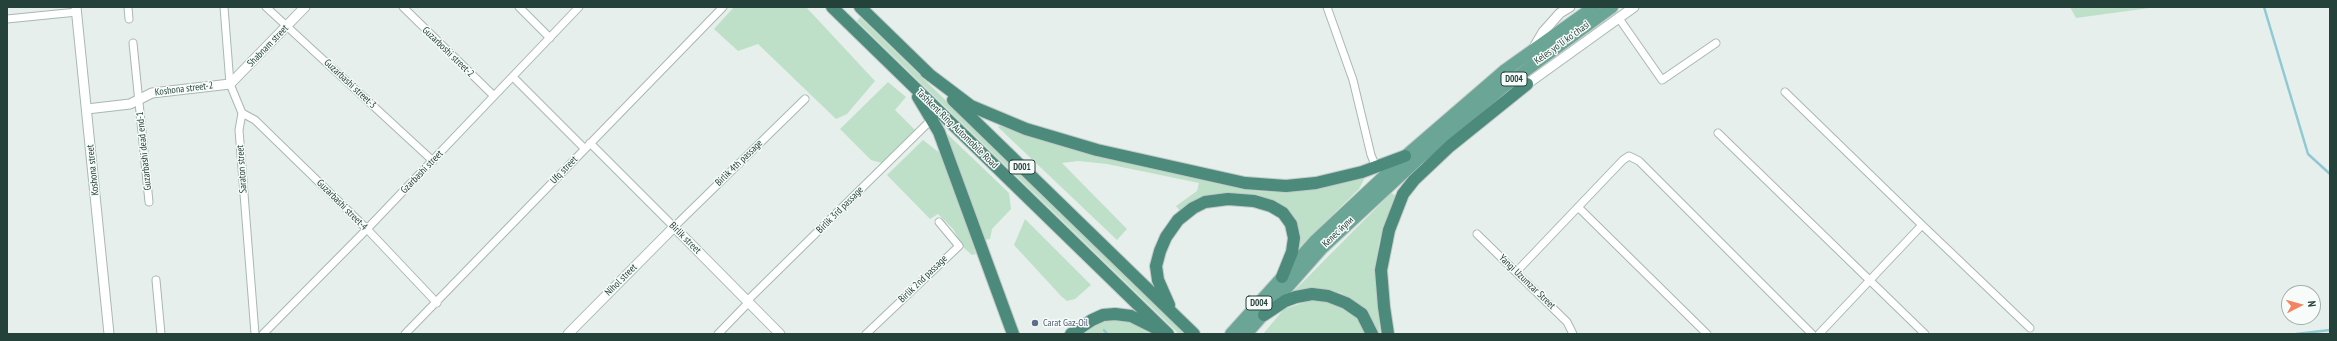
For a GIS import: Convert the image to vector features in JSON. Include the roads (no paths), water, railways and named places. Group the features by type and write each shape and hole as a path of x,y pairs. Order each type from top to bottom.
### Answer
{"highway":[{"name":"Tashkent Ring Automobile Road","path":"860,7 1194,334"},
{"name":"Tashkent Ring Automobile Road","path":"834,8 1168,334"},
{"path":"926,72 972,106 1026,129 1097,150 1245,183 1280,186 1316,183 1376,167 1412,155"},
{"path":"908,80 932,119 946,150 1014,334"},
{"path":"1388,334 1381,270 1389,230 1403,194 1414,180 1450,146 1527,84"},
{"path":"1178,319 1160,286 1156,273 1157,258 1166,237 1174,225 1183,216 1199,205 1219,199 1245,200 1271,206 1283,214 1291,224 1294,238 1291,257 1282,277"},
{"path":"1264,315 1285,301 1296,297 1312,294 1328,296 1346,303 1358,311 1366,321 1372,334"},
{"path":"1071,334 1098,317 1115,314 1131,316 1168,334"}],"main road":[{"name":"Keles yoʻli koʻchasi","path":"1412,155 1532,50 1594,7"},
{"name":"Keles yoʻli koʻchasi","path":"1412,155 1502,88 1615,12"},
{"path":"1502,88 1527,84"},
{"name":"Келес йули","path":"1282,277 1315,241 1412,155"},
{"name":"Келес йули","path":"1264,315 1322,248 1412,155"},
{"name":"D004","path":"1237,332 1282,277"},
{"name":"D004","path":"1237,332 1264,315"}],"street":[{"path":"128,7 129,19"},
{"path":"224,7 230,84 242,113"},
{"name":"Guzarbashi street-3","path":"266,7 432,161"},
{"name":"Shabnam street","path":"230,84 305,7"},
{"name":"Guzarboshi street-2","path":"403,7 494,96"},
{"path":"518,7 550,38"},
{"name":"Gzarbashi street","path":"263,334 367,229 579,7"},
{"name":"Ufq street","path":"406,334 723,7"},
{"path":"1327,7 1353,80 1371,155 1376,167"},
{"name":"Keles yoʻli koʻchasi","path":"1532,50 1542,32 1560,14 1570,7"},
{"name":"Keles yoʻli koʻchasi","path":"1527,84 1615,12 1634,7"},
{"path":"7,19 77,9"},
{"name":"Koshona street","path":"77,9 109,334"},
{"path":"1615,12 1662,80 1716,43"},
{"name":"Guzarbаshi dead end-1","path":"133,43 149,202"},
{"path":"513,77 585,148"},
{"name":"Koshona street-2","path":"87,109 130,104 152,93 230,84"},
{"path":"1785,92 2030,328"},
{"name":"Birlik 4th passage","path":"674,227 805,98"},
{"name":"Guzarbashi street-4","path":"242,113 255,120 367,229 437,303"},
{"name":"Saraton street","path":"242,113 239,130 254,334"},
{"name":"Birlik 3rd passage","path":"718,334 748,302 932,119"},
{"path":"1718,133 1926,334"},
{"name":"Birlik street","path":"590,143 780,334"},
{"path":"1517,271 1623,160 1630,156 1639,161 1812,334"},
{"path":"1578,207 1708,334"},
{"name":"Birlik 2nd passage","path":"866,334 959,246 939,222"},
{"path":"1819,334 1922,225"},
{"name":"Nihol street","path":"568,334 674,227"},
{"name":"Yangi Uzumzar Street","path":"1477,234 1517,271 1567,322 1573,334"},
{"path":"156,280 161,334"}],"waterway":[{"path":"2264,7 2308,154 2330,174"},
{"path":"1104,330 1107,334"},
{"path":"2296,334 2330,330"}],"place":[{"name":"Carat Gaz-Oil","path":"1035,323"}]}
